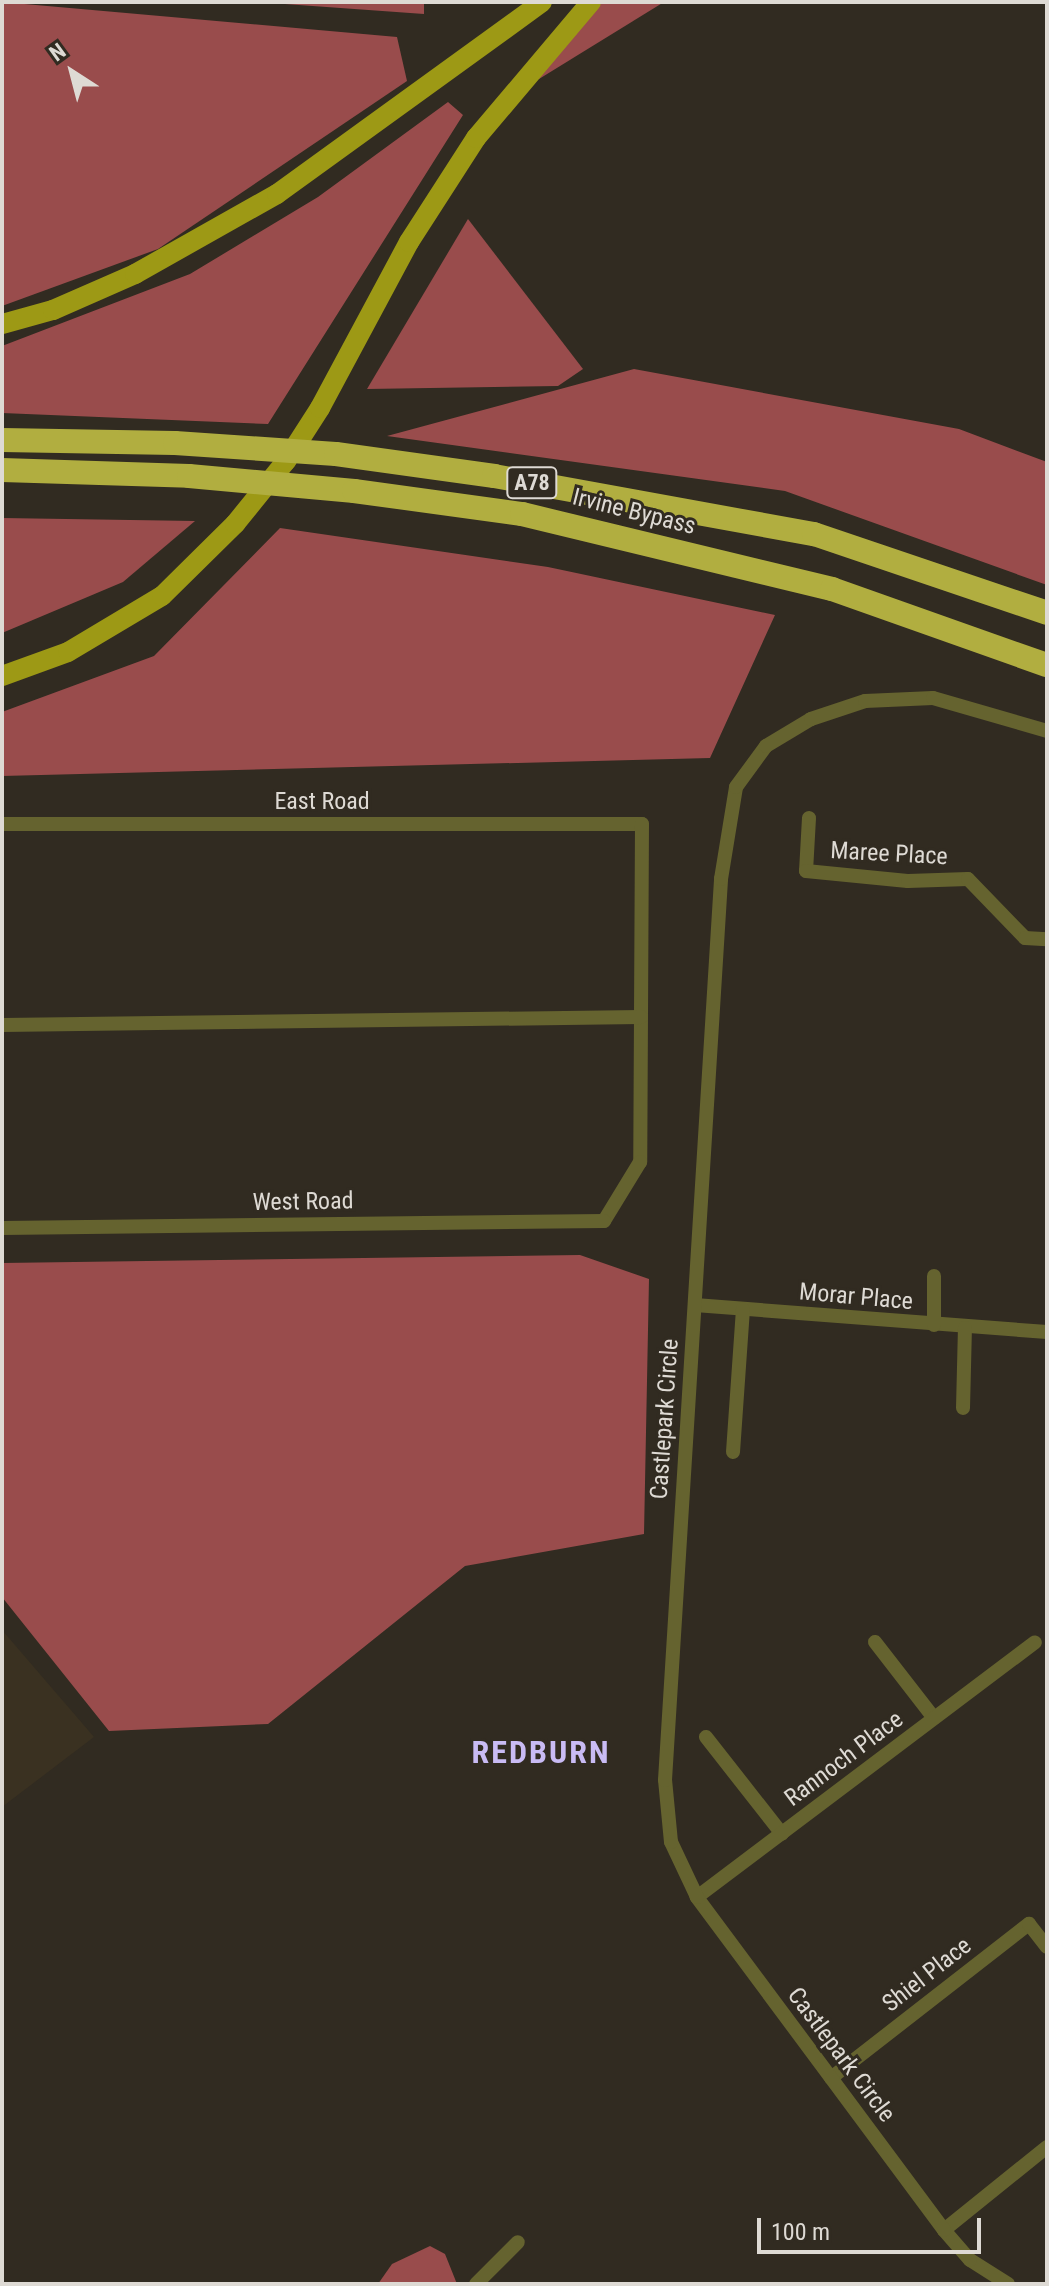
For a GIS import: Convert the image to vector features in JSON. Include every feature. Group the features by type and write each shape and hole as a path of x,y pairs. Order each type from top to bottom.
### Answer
{"highway":[{"name":"Irvine Bypass","path":"2,440 175,443 336,454 494,476 814,534 1047,613"},
{"name":"Irvine Bypass","path":"10,471 324,488 522,514 832,589 1047,665"}],"main road":[{"path":"2,324 53,310 135,274 277,194 542,2"},
{"path":"2,676 68,652 162,596 235,524 286,461 320,408 409,242 476,138 591,2"}],"street":[{"name":"Castlepark Circle","path":"1008,2284 970,2260 944,2230 697,1897 671,1842 665,1780 721,879 736,787 766,746 811,719 865,701 933,698 1047,731"},
{"name":"Maree Place","path":"809,818 806,871 908,881 968,879 1025,938 1047,939"},
{"name":"East Road","path":"2,824 642,824 641,1017"},
{"path":"2,1025 641,1017"},
{"name":"West Road","path":"2,1228 604,1221 640,1162 641,1017"},
{"path":"934,1276 934,1325"},
{"name":"Morar Place","path":"695,1305 1047,1332"},
{"path":"733,1452 743,1309"},
{"path":"963,1408 965,1328"},
{"name":"Rannoch Place","path":"875,1642 934,1718"},
{"name":"Rannoch Place","path":"697,1897 1035,1642"},
{"name":"Rannoch Place","path":"706,1737 782,1834"},
{"name":"Shiel Place","path":"831,2078 1029,1924 1047,1947"},
{"path":"944,2230 1047,2147"},
{"path":"476,2284 518,2242"}],"shaded area":[{"path":"2,2 397,37 407,81 158,249 2,306"},
{"path":"257,2 424,2 424,14"},
{"path":"599,2 664,2 539,79 536,63"},
{"path":"448,102 463,115 268,424 2,413 2,346 190,274 318,197"},
{"path":"468,219 583,369 558,386 367,389"},
{"path":"634,369 959,429 1047,462 1047,585 785,491 387,436"},
{"path":"2,518 195,521 123,582 2,633"},
{"path":"280,528 548,567 775,615 710,758 2,776 2,712 154,656"},
{"path":"580,1255 649,1279 644,1534 465,1566 268,1724 109,1731 2,1597 2,1263"},
{"path":"2,1630 94,1737 2,1807"},
{"path":"430,2246 445,2254 457,2284 378,2284 392,2264"}],"district":[{"name":"REDBURN","path":"541,1752"}]}
